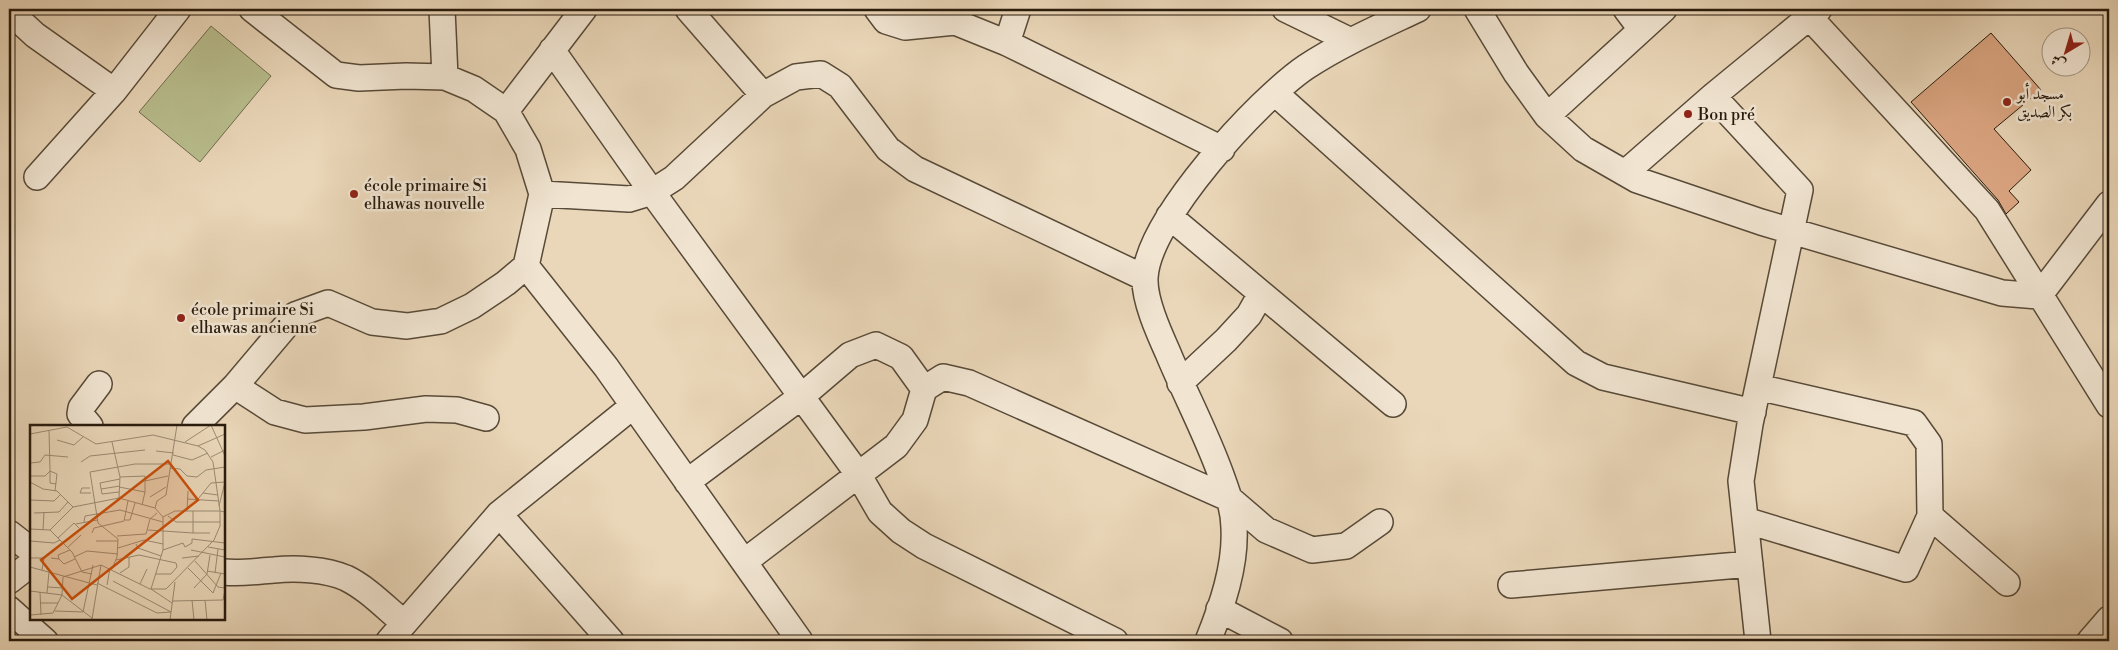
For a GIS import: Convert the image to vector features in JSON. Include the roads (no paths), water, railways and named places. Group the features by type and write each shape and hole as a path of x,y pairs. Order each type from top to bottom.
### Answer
{"street":[{"path":"37,177 114,91 178,9"},
{"path":"196,425 235,386 295,315 328,304 372,322 408,326 441,321 472,306 506,283 526,266 542,194 528,149 506,111 474,89 445,77 360,78 336,75 252,9"},
{"path":"442,9 445,77"},
{"path":"506,111 584,9"},
{"path":"688,9 763,95"},
{"path":"877,9 886,21 905,27 955,22 1006,43 1222,149"},
{"path":"1006,43 1018,9"},
{"path":"1285,9 1351,42"},
{"path":"1208,641 1231,573 1234,528 1230,500 1209,441 1180,383 1152,316 1145,278 1154,242 1169,216 1222,149 1257,109 1306,67 1351,42 1418,9"},
{"path":"1477,9 1516,73 1547,116 1583,149 1637,180 1762,222 2002,293 2039,296"},
{"path":"1626,9 1641,29"},
{"path":"1547,116 1664,9"},
{"path":"9,11 35,35 114,91"},
{"path":"1625,173 1810,12 1987,210 2039,296 2109,405"},
{"path":"552,50 652,192 858,474 880,512 900,531 924,546 1115,641"},
{"path":"542,194 629,199 652,192 674,178 763,95 796,77 821,74 840,86 888,149 915,169 1145,278"},
{"path":"1276,93 1576,363 1604,377 1753,412"},
{"path":"1713,96 1800,190 1758,387 1741,481 1758,641"},
{"path":"2039,296 2109,204"},
{"path":"1169,216 1393,404"},
{"path":"526,266 606,367 800,641"},
{"path":"1180,383 1226,340 1249,315 1261,294"},
{"path":"687,482 802,396 850,355 876,345 901,357 924,389"},
{"path":"744,562 896,446 915,420 924,389 943,377 969,383 1230,500 1266,530 1312,550 1346,546 1380,522"},
{"path":"89,425 80,414 81,408 99,384"},
{"path":"235,386 275,412 305,420 364,417 426,409 457,410 486,418"},
{"path":"1745,520 1906,569 1930,516 1929,444 1914,422 1758,387"},
{"path":"225,572 236,574 276,570 328,572 348,579 366,591 397,632 499,514 633,406"},
{"path":"499,514 611,641"},
{"path":"1930,516 2007,583"},
{"path":"9,533 30,549"},
{"path":"1511,584 1750,564"},
{"path":"9,580 30,565"},
{"path":"9,609 45,641"},
{"path":"1219,609 1280,641"},
{"path":"2090,641 2109,619"}],"place":[{"name":"مسجد أبو بكر الصديق","path":"2007,102"},
{"name":"Bon pré","path":"1688,114"},
{"name":"école primaire Si elhawas nouvelle","path":"354,194"},
{"name":"école primaire Si elhawas ancienne","path":"181,318"}]}
